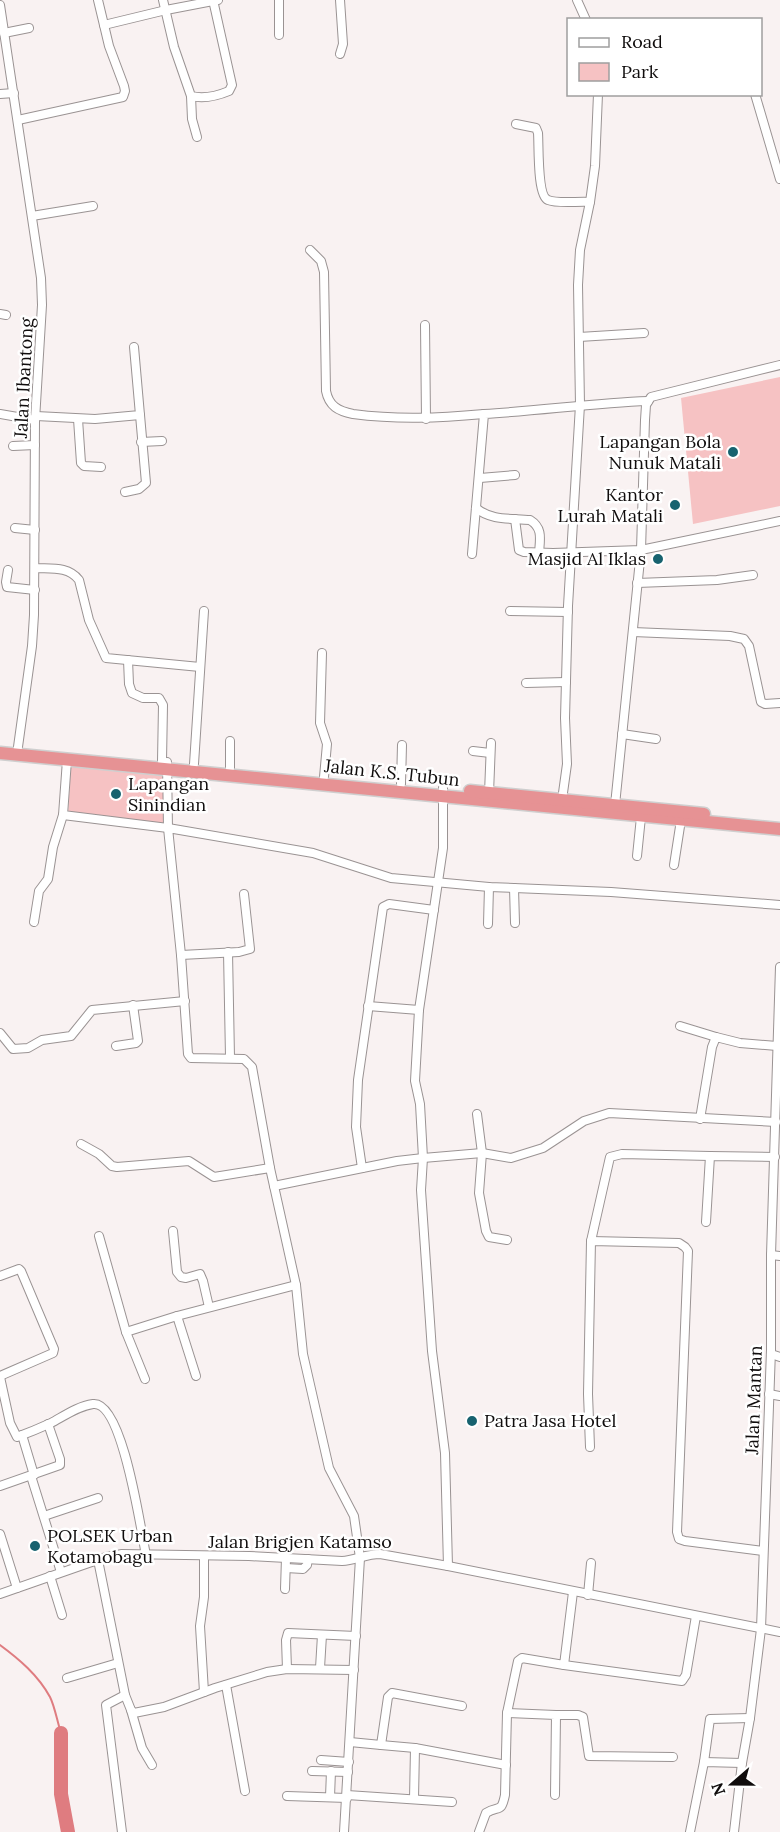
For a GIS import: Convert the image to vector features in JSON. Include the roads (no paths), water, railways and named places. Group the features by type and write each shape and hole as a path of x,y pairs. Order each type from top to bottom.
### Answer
{"highway":[{"name":"Jalan K.S. Tubun","path":"0,746 67,760 194,764 401,784 443,792 489,793 780,822"},
{"name":"Jalan K.S. Tubun","path":"0,753 18,751 165,764 443,792 641,817 780,829"}],"street":[{"path":"18,120 120,98 125,94 109,46 99,0"},
{"path":"163,0 174,47 191,96 192,119 197,137"},
{"path":"104,25 215,0 231,88 225,93 202,98 191,96"},
{"path":"279,0 279,35"},
{"path":"340,0 343,44 340,54"},
{"path":"577,0 585,18"},
{"name":"Jalan Ibantong","path":"0,5 42,297 35,445 35,590 32,646 18,751"},
{"path":"3,29 30,28"},
{"path":"0,94 14,93"},
{"path":"562,800 567,764 568,612 580,405 580,250 595,166 598,96"},
{"path":"756,96 780,180"},
{"path":"516,124 536,128 538,133 540,187 543,197 553,201 590,202"},
{"path":"32,216 93,206"},
{"path":"310,250 321,261 324,272 326,391 331,405 345,412 426,419 648,401"},
{"path":"425,325 426,419"},
{"path":"579,338 645,333"},
{"path":"125,492 139,489 146,483 134,347"},
{"path":"615,805 640,550 645,420 648,401 651,397 661,394 780,365"},
{"path":"0,414 78,419 140,415"},
{"path":"472,554 484,414"},
{"path":"78,419 81,463 84,466 101,467"},
{"path":"141,442 162,441"},
{"path":"14,446 35,445"},
{"path":"480,478 515,475"},
{"path":"476,508 483,515 493,518 530,520 539,528 541,536 539,552"},
{"path":"515,519 519,550 539,552 640,550 780,521"},
{"path":"15,528 35,530"},
{"path":"35,568 63,569 75,575 79,580 89,620 103,653 110,659 200,667"},
{"path":"8,570 7,587 35,590"},
{"path":"637,583 753,575"},
{"path":"194,764 204,611"},
{"path":"510,611 568,612"},
{"path":"633,632 730,636 744,639 749,646 761,702 780,703"},
{"path":"322,653 320,723 327,744 324,777"},
{"path":"128,660 129,684 132,693 142,698 159,698 163,705 168,828 185,1000 186,1040 191,1058 244,1059 252,1067 270,1168 296,1285 303,1354 321,1436 332,1475 354,1516 360,1558 344,1832"},
{"path":"526,683 566,682"},
{"path":"622,734 656,739"},
{"path":"230,768 231,741"},
{"path":"489,793 491,743"},
{"path":"401,784 402,745"},
{"path":"473,751 490,753"},
{"path":"34,922 39,891 48,879 53,847 63,815 67,760"},
{"path":"443,792 443,848 419,1010 415,1081 420,1104 423,1158 421,1190 423,1241 432,1351 445,1453 448,1566"},
{"path":"63,815 168,828 313,853 391,878 489,887 611,892 780,905"},
{"path":"637,856 641,817"},
{"path":"674,865 681,820"},
{"path":"488,924 489,887"},
{"path":"514,888 515,923"},
{"path":"181,955 250,949 244,894"},
{"path":"362,1168 356,1115 358,1080 384,905 434,910"},
{"path":"228,952 230,1057"},
{"name":"Jalan Mantan","path":"734,1832 761,1629 771,1354 771,1255 777,1189 775,1157 780,967"},
{"path":"0,1033 13,1049 28,1048 42,1040 71,1036 92,1010 185,1000"},
{"path":"116,1046 138,1041 132,1005"},
{"path":"368,1006 419,1010"},
{"path":"680,1026 740,1043 777,1046"},
{"path":"700,1119 712,1047 716,1037"},
{"path":"477,1114 482,1153 479,1193 487,1235 493,1239 507,1240"},
{"path":"274,1186 423,1158 482,1153 511,1158 543,1148 573,1127 603,1114 776,1122"},
{"path":"81,1144 99,1154 112,1166 117,1167 189,1161 214,1177 270,1168"},
{"path":"590,1447 588,1384 591,1241 610,1156 622,1154 775,1157"},
{"path":"706,1222 710,1156"},
{"path":"173,1231 177,1272 181,1277 186,1278 200,1274 204,1281 209,1307"},
{"path":"99,1236 126,1332 146,1379"},
{"path":"591,1241 679,1243 688,1251 677,1532 679,1539 685,1541 763,1551"},
{"path":"771,1255 780,1256"},
{"path":"0,1276 15,1270 21,1272 54,1349 53,1353 0,1377 10,1423 16,1436 78,1409 93,1404 100,1405 113,1422 128,1460 146,1555"},
{"path":"126,1332 209,1307 296,1285"},
{"path":"177,1316 196,1376"},
{"path":"771,1354 780,1358"},
{"path":"769,1394 780,1396"},
{"path":"0,1486 60,1464 48,1424"},
{"path":"22,1435 61,1572"},
{"path":"44,1516 98,1498"},
{"path":"0,1534 17,1588"},
{"name":"Jalan Brigjen Katamso","path":"0,1594 61,1572 122,1554 342,1561 375,1554 448,1566 780,1632"},
{"path":"204,1556 204,1597 200,1626 204,1692"},
{"path":"285,1589 286,1558"},
{"path":"286,1568 303,1569 308,1559"},
{"path":"98,1560 125,1695 142,1748 152,1765"},
{"path":"588,1595 591,1563"},
{"path":"50,1576 62,1616"},
{"path":"564,1665 573,1592"},
{"path":"479,1832 486,1813 503,1806 507,1713 519,1659 682,1681 686,1675 696,1616"},
{"path":"286,1669 287,1634 356,1636"},
{"path":"320,1668 322,1635"},
{"path":"67,1678 118,1663"},
{"path":"131,1710 137,1714 150,1711 260,1674 286,1669 354,1670"},
{"path":"226,1685 245,1791"},
{"path":"381,1744 388,1697 392,1693 462,1706"},
{"path":"122,1832 106,1705 125,1695"},
{"path":"507,1713 583,1717 589,1756 673,1757"},
{"path":"555,1795 556,1715"},
{"path":"690,1832 710,1719 750,1718"},
{"path":"350,1742 415,1748 506,1764"},
{"path":"414,1799 415,1748"},
{"path":"321,1760 349,1762"},
{"path":"704,1762 742,1763"},
{"path":"312,1771 348,1772"},
{"path":"330,1797 331,1772"},
{"path":"287,1796 347,1796 452,1802"}],"waterway":[{"path":"0,1645 28,1668 45,1689 53,1705 61,1733"},
{"path":"61,1733 61,1794 68,1832"}],"place":[{"name":"Lapangan Bola Nunuk Matali","path":"733,452"},
{"name":"Kantor Lurah Matali","path":"675,505"},
{"name":"Masjid Al Iklas","path":"658,559"},
{"name":"Lapangan Sinindian","path":"116,794"},
{"name":"Patra Jasa Hotel","path":"472,1421"},
{"name":"POLSEK Urban Kotamobagu","path":"35,1546"}]}
